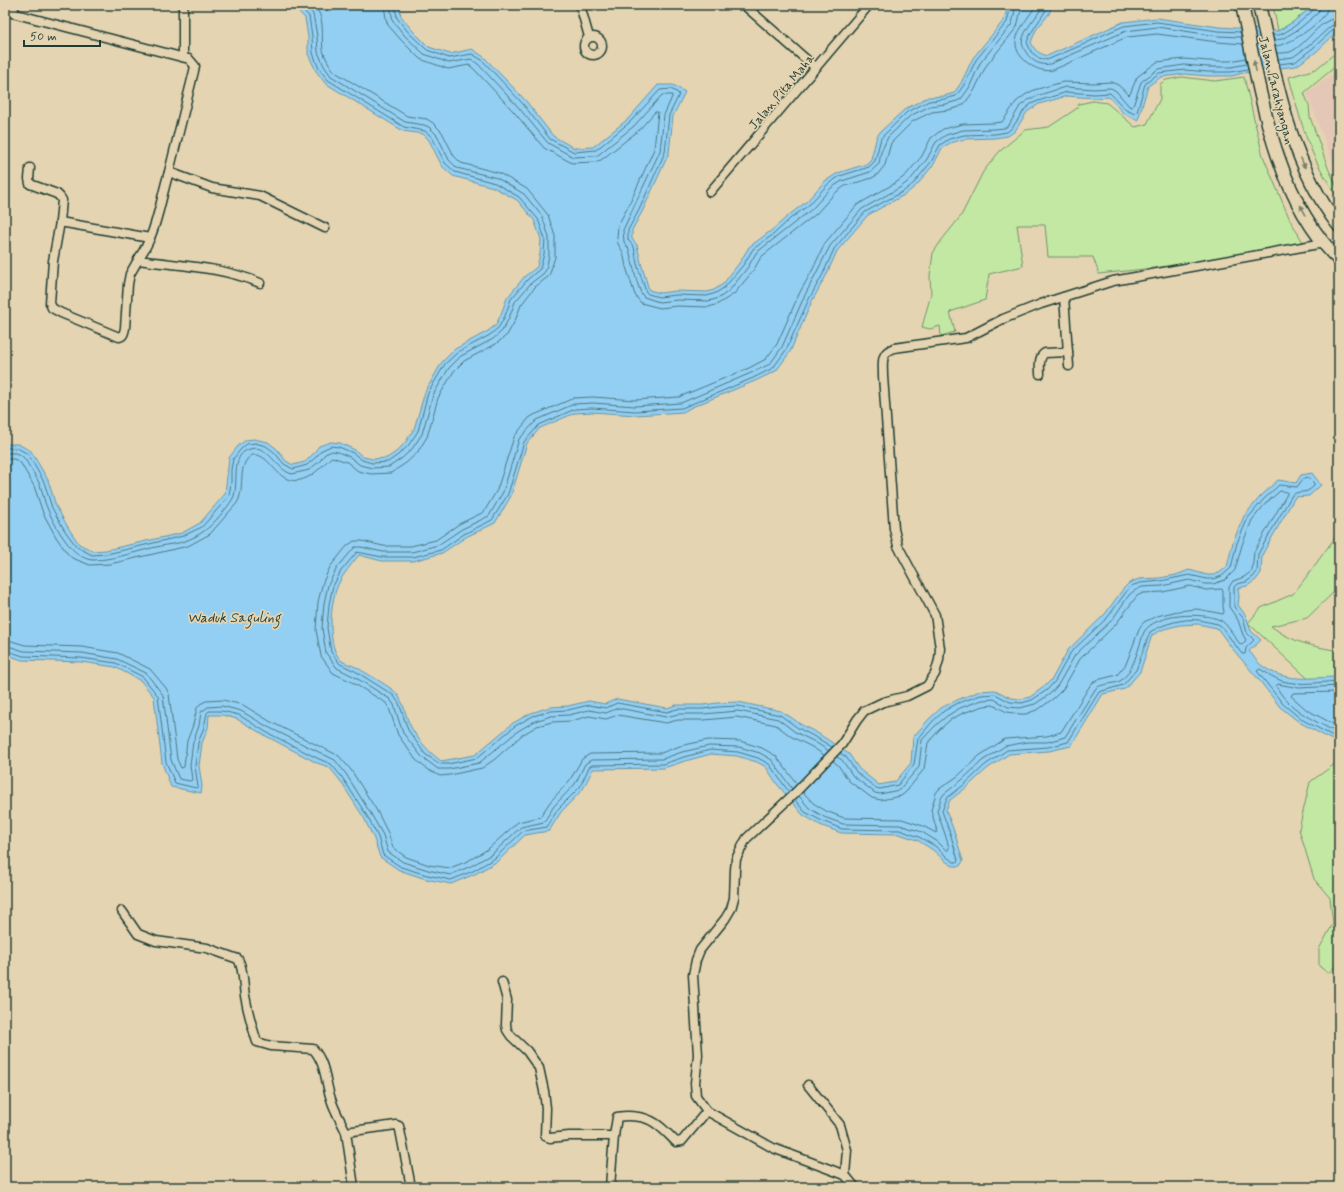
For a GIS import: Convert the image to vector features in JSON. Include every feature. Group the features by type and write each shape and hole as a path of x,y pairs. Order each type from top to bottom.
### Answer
{"main road":[{"name":"Jalan Parahyangan","path":"1242,5 1269,130 1290,187 1304,214 1333,250"},
{"name":"Jalan Parahyangan","path":"1259,5 1280,100 1302,162 1318,194 1339,226"}],"street":[{"path":"183,5 183,57"},
{"path":"580,5 589,37"},
{"path":"744,5 816,68"},
{"path":"752,12 758,5"},
{"name":"Jalan Pita Maha","path":"710,192 870,5"},
{"path":"11,10 183,57 189,59 195,66 158,213 150,238 130,274 125,328 124,334 121,337 52,308 50,303 53,261 60,222 62,200 60,197 30,184 30,168"},
{"path":"169,172 212,188 260,196 325,228"},
{"path":"60,222 150,238"},
{"path":"855,1187 845,1175 773,1148 707,1111 696,1096 695,1083 698,1055 693,975 700,950 725,919 731,909 734,898 736,859 747,838 796,792 842,744 864,711 883,702 906,696 927,686 935,674 939,660 940,648 934,615 898,546 894,529 883,376 884,356 887,350 966,338 1003,319 1041,304 1113,281 1333,250"},
{"path":"138,260 171,265 201,267 243,276 260,283"},
{"path":"1064,297 1070,366"},
{"path":"1040,374 1040,358 1042,355 1045,353 1068,352"},
{"path":"122,911 138,934 156,941 207,948 238,958 242,971 245,996 257,1042 271,1046 313,1049 320,1060 326,1076 331,1100 346,1132 354,1187"},
{"path":"502,982 507,1000 507,1030 511,1036 527,1051 539,1068 546,1108 545,1136 550,1138 569,1136 614,1136"},
{"path":"808,1085 840,1125 847,1150 845,1175"},
{"path":"610,1187 617,1117 630,1116 655,1123 676,1142 681,1142 707,1111"},
{"path":"346,1132 396,1125 399,1126 411,1187"}],"shaded area":[{"path":"1339,71 1339,179 1307,93"}],"green space":[{"path":"1273,5 1314,5 1293,22 1278,31"},
{"path":"1339,50 1339,66 1336,66 1304,93 1309,105 1310,117 1328,168 1339,191 1339,200 1319,166 1309,145 1289,77 1316,69"},
{"path":"1182,77 1215,81 1244,77 1263,156 1290,220 1304,244 1171,266 1099,274 1093,257 1048,257 1045,225 1017,225 1023,266 989,274 985,300 950,312 955,332 941,336 940,326 930,329 922,327 931,294 930,276 933,253 961,216 983,172 999,152 1025,130 1049,127 1076,109 1079,104 1093,101 1107,103 1135,127 1147,124 1160,99 1160,84 1166,80"},
{"path":"1339,532 1339,587 1307,618 1271,626 1279,632 1303,643 1339,651 1339,691 1317,687 1248,623 1261,608 1293,594"},
{"path":"1339,761 1339,963 1328,973 1319,966 1319,949 1333,924 1330,898 1314,879 1299,829 1310,782"}],"water":[{"name":"Waduk Saguling","path":"291,5 399,5 401,16 412,30 429,47 450,54 472,49 484,57 526,101 553,136 574,148 593,147 628,119 658,85 673,85 685,92 673,116 669,153 642,212 632,230 632,239 637,245 649,290 660,293 676,291 707,292 714,290 723,284 740,262 749,247 806,202 825,181 838,173 866,164 871,159 877,136 905,109 928,97 944,96 954,93 961,83 973,58 1004,20 1008,5 1052,5 1049,14 1036,30 1031,42 1037,51 1047,56 1123,22 1157,18 1219,27 1278,31 1293,22 1314,5 1339,5 1339,33 1336,33 1316,52 1296,66 1243,73 1232,76 1185,74 1161,77 1148,86 1138,120 1124,114 1109,97 1094,98 1067,96 1039,104 1027,112 1015,131 1008,136 965,139 950,143 942,148 934,164 917,185 906,194 868,215 837,251 826,276 812,301 790,352 776,371 683,412 636,415 592,412 575,413 540,428 527,443 511,496 495,523 466,537 442,553 413,561 382,561 359,555 338,585 333,602 331,625 337,655 342,661 356,667 384,684 397,694 402,702 409,723 417,737 424,746 441,761 475,755 513,723 531,713 550,707 568,706 589,701 605,704 617,699 667,708 676,705 703,705 738,702 781,711 849,754 859,769 879,785 895,782 911,763 913,737 941,708 980,691 995,690 1011,698 1021,699 1030,697 1045,686 1052,679 1068,650 1105,614 1129,583 1139,579 1160,578 1176,575 1189,570 1207,575 1219,573 1227,567 1233,542 1244,516 1260,497 1278,480 1296,483 1301,475 1312,473 1321,485 1309,496 1295,497 1262,555 1261,573 1256,580 1247,586 1238,588 1238,605 1246,616 1251,631 1261,640 1249,651 1261,665 1270,671 1289,677 1339,677 1339,740 1332,740 1299,722 1280,707 1217,628 1198,624 1180,625 1164,629 1152,635 1140,672 1125,689 1103,694 1071,746 1049,751 1009,754 988,768 950,800 946,810 963,861 960,866 953,866 933,850 917,840 899,834 841,833 820,825 803,815 777,784 766,767 757,762 737,756 711,754 664,768 593,769 583,789 561,812 549,831 525,835 498,861 475,874 451,884 426,879 399,870 380,857 374,839 364,818 339,779 329,767 317,763 237,719 222,715 209,715 208,728 202,743 199,766 202,786 201,793 171,787 162,763 154,697 141,681 115,667 81,662 22,660 5,654 5,444 18,444 31,451 48,480 56,506 79,544 93,551 106,550 182,533 200,523 225,494 229,458 238,446 246,440 254,439 268,442 277,449 286,461 293,465 305,462 319,446 331,442 340,443 355,450 363,457 373,459 387,458 396,452 405,443 414,429 425,392 442,362 455,349 496,325 507,298 525,276 537,267 540,254 541,239 534,220 517,200 493,187 453,176 442,166 429,140 423,134 403,131 325,83 316,71 308,54 308,37 305,18"}]}
